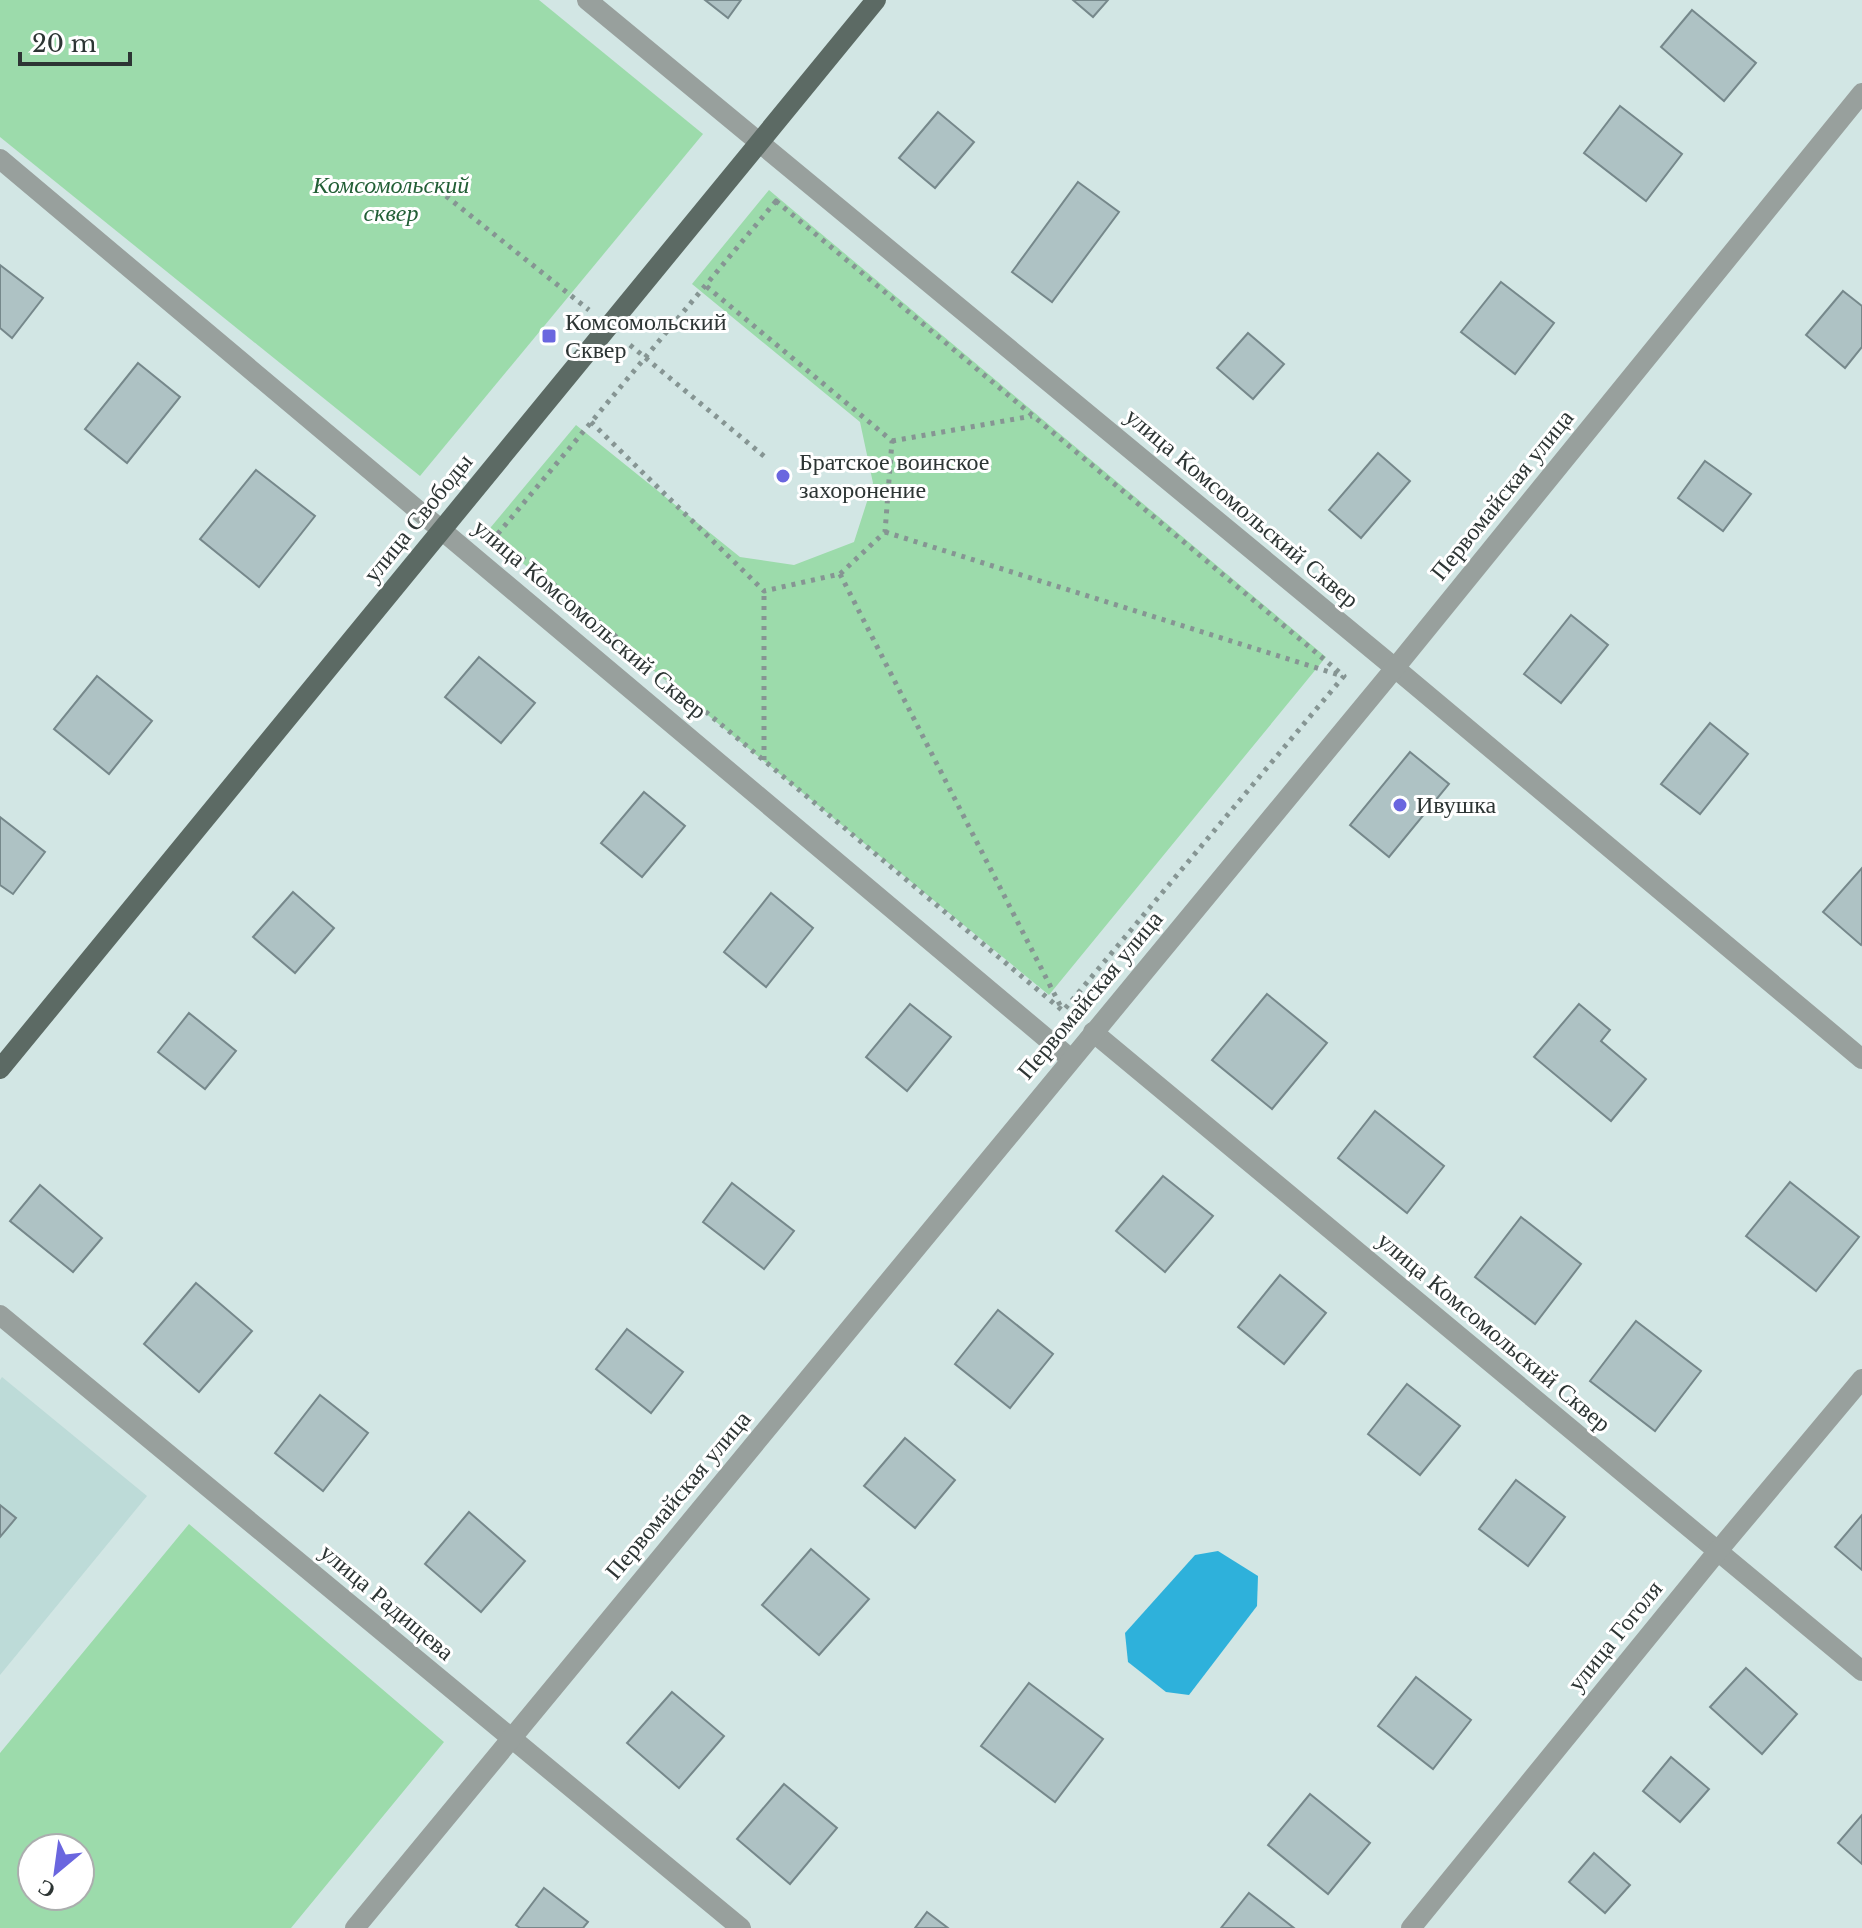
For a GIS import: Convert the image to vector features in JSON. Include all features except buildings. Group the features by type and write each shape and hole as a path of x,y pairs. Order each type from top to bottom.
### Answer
{"main road":[{"name":"улица Свободы","path":"0,1069 876,0"}],"street":[{"name":"улица Комсомольский Сквер","path":"587,0 1862,1059"},
{"name":"Первомайская улица","path":"355,1928 1395,668 1862,93"},
{"name":"улица Комсомольский Сквер","path":"0,159 1071,1059"},
{"name":"улица Комсомольский Сквер","path":"1093,1032 1862,1671"},
{"name":"улица Радищева","path":"0,1315 741,1928"},
{"name":"улица Гоголя","path":"1411,1928 1862,1379"}],"path":[{"path":"1063,1011 496,536 776,201 1344,676"},
{"path":"705,286 892,441 1033,416"},
{"path":"591,422 764,591 764,761"},
{"path":"764,591 840,574 885,532 892,441"},
{"path":"885,532 1344,676"},
{"path":"840,574 1063,1011"},
{"path":"1063,1011 1344,676"}],"shaded area":[{"path":"2,1377 147,1496 0,1675 0,1380"}],"green space":[{"name":"Комсомольский сквер","path":"0,0 539,0 703,134 420,476 0,137"},
{"path":"769,190 1326,657 1049,995 486,533 576,425 740,557 794,565 854,542 873,483 860,422 692,284"},
{"path":"189,1524 444,1742 291,1928 0,1928 0,1753"}],"water":[{"path":"1218,1551 1258,1576 1257,1606 1189,1695 1166,1692 1128,1662 1125,1633 1195,1555"}],"place":[{"name":"Комсомольский Сквер","path":"549,336"},
{"name":"Братское воинское захоронение","path":"783,476"},
{"name":"Ивушка","path":"1400,805"}]}
